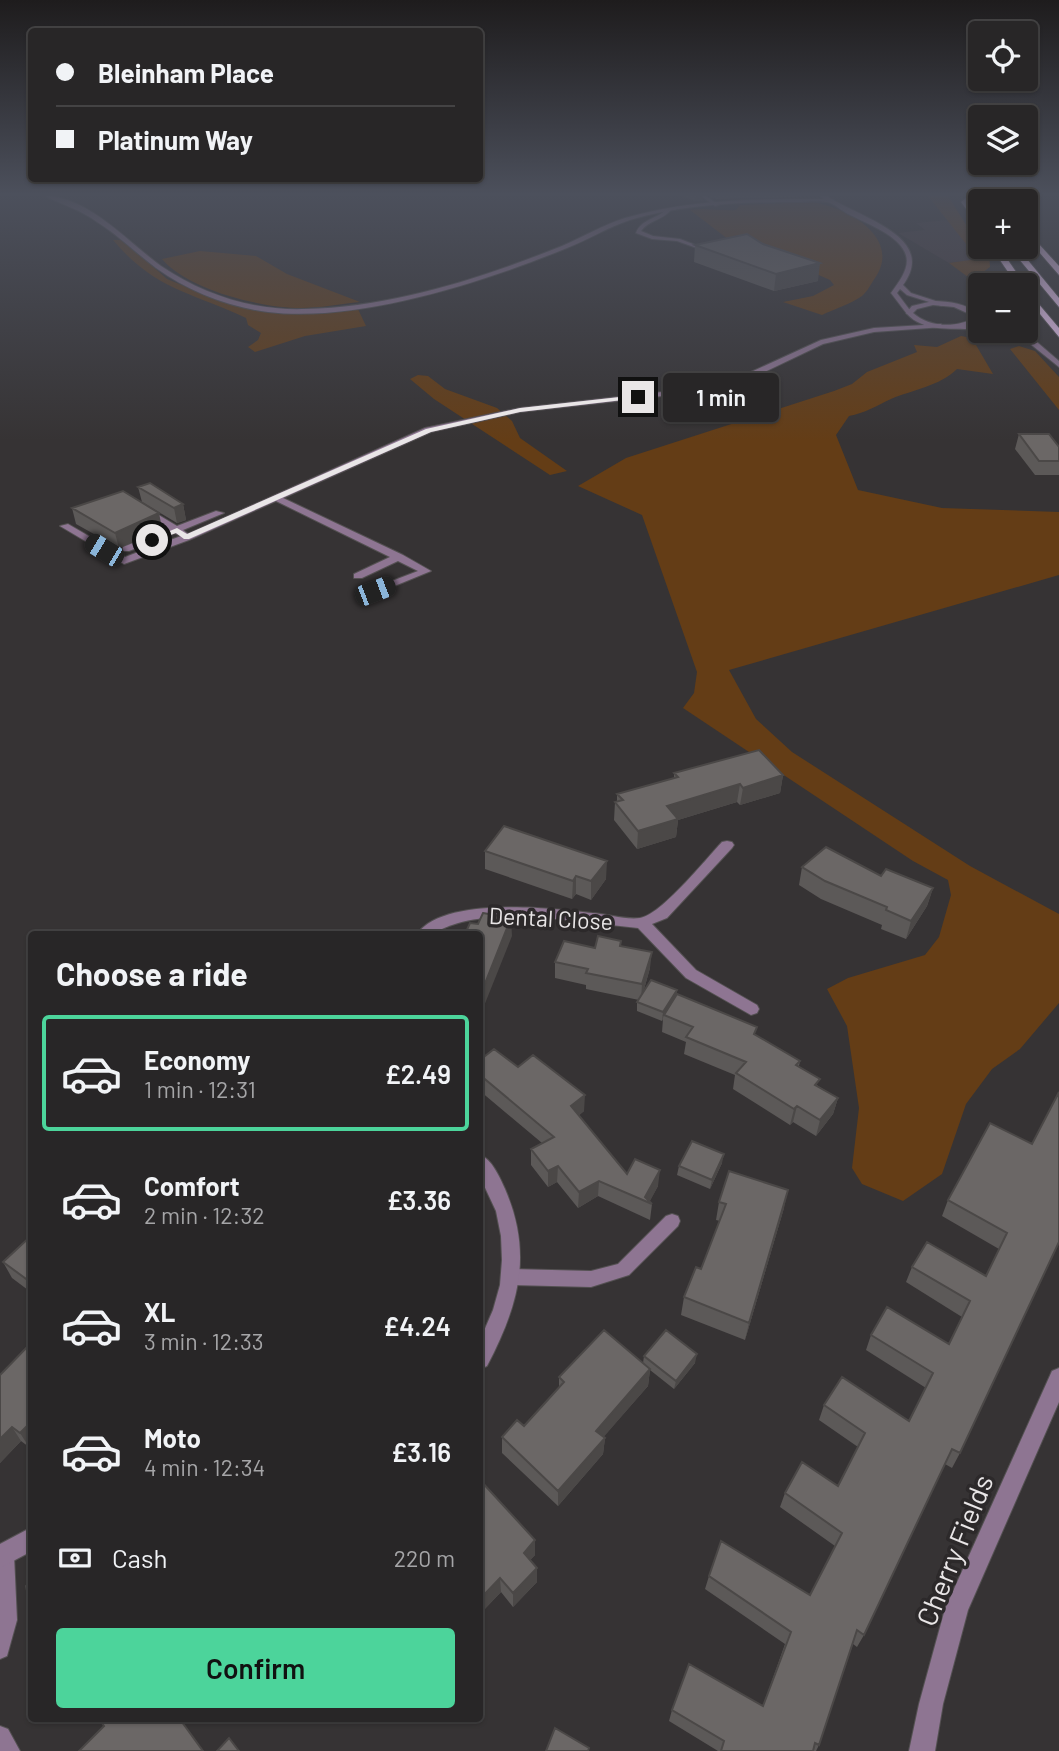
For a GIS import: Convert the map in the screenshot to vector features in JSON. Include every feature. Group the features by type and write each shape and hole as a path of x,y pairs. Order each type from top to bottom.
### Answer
{"highway":[{"path":"1038,278 1059,304"},
{"path":"1038,307 1059,334"}],"street":[{"path":"176,278 217,297 272,310 298,310 351,306 439,288 470,278"},
{"path":"906,278 894,293 910,315 941,326"},
{"path":"901,286 909,294 968,309"},
{"path":"874,330 910,315 914,307 942,304"},
{"path":"65,526 124,561 186,538 428,430 520,410 662,394 753,374 821,342 874,330 966,326"},
{"path":"1033,343 1059,365"},
{"path":"276,498 426,571 375,591"},
{"path":"137,506 186,538"},
{"path":"126,549 219,513"},
{"path":"358,576 399,557"},
{"name":"Dental Close","path":"427,931 432,926 460,916 495,911 642,923 662,914 727,845"},
{"name":"Dental Close","path":"642,923 691,975 751,1009"},
{"path":"483,1168 500,1201 508,1226 512,1278 511,1293 483,1353"},
{"name":"Cherry Fields","path":"922,1751 957,1609 1059,1378"},
{"path":"2,1556 28,1540"}],"lane":[{"path":"512,1278 591,1279 623,1270 672,1221"},
{"path":"0,1649 6,1620 2,1556"},
{"path":"0,1737 9,1751"}],"shaded area":[{"path":"156,278 166,278 213,298 268,311 357,307 366,326 305,336 255,352 248,347 258,340 261,333 248,325 246,318"},
{"path":"186,278 297,278 360,302 301,308 266,305 226,295"},
{"path":"825,278 875,278 864,294 853,302 822,315 783,302 813,296 834,285"},
{"path":"961,336 968,337 968,343 979,343 976,345 993,374 957,369 934,384 849,416 836,435 858,490 942,508 1059,512 1059,575 729,670 756,719 792,752 970,866 1059,914 1059,1003 1020,1049 992,1069 966,1104 942,1174 903,1201 862,1184 852,1168 859,1108 847,1026 827,989 848,978 925,955 939,937 951,895 948,880 913,861 683,708 694,693 697,672 642,515 578,486 626,458 852,384 867,372 917,352 914,345 937,347"},
{"path":"1019,346 1035,351 1059,377 1059,410 1010,349"},
{"path":"418,375 428,376 445,389 497,408 512,421 520,438 567,471 550,475 434,399 410,379"}],"building":[{"path":"1019,434 1049,434 1059,447 1059,461 1039,461"},
{"path":"150,483 183,504 174,508 138,487"},
{"path":"123,491 159,513 115,533 72,508"},
{"path":"759,750 783,775 743,788 740,784 667,806 678,819 638,831 615,802 623,800 617,794 678,777 674,773"},
{"path":"504,826 607,861 591,881 576,876 573,881 485,851"},
{"path":"826,847 881,876 886,869 933,888 911,921 886,910 887,907 825,881 802,867"},
{"path":"483,913 511,918 483,988 483,931 466,931 470,923 478,924"},
{"path":"598,936 621,941 620,946 652,952 642,984 586,973 588,969 555,962 564,941 595,948"},
{"path":"651,980 677,990 663,1012 637,1002"},
{"path":"677,994 757,1027 754,1034 800,1061 796,1065 820,1079 815,1085 838,1098 820,1120 797,1106 794,1109 736,1073 746,1062 686,1037 693,1027 664,1015"},
{"path":"494,1049 518,1067 533,1055 585,1095 571,1106 627,1174 635,1159 660,1170 645,1197 652,1204 599,1181 579,1192 558,1166 548,1171 531,1149 554,1137 483,1078 483,1058"},
{"path":"1059,1092 1059,1242 960,1453 952,1449 864,1635 857,1630 819,1745 815,1743 813,1751 721,1751 724,1741 672,1710 689,1664 763,1706 791,1632 709,1576 721,1541 810,1595 842,1533 785,1493 802,1462 838,1486 865,1433 824,1405 842,1377 909,1421 933,1373 871,1335 887,1307 949,1344 970,1301 912,1267 927,1242 986,1276 1007,1233 948,1200 990,1123 1032,1144"},
{"path":"692,1141 724,1154 712,1180 679,1166"},
{"path":"729,1171 788,1190 749,1323 684,1297 696,1267 701,1269 726,1204 719,1202"},
{"path":"28,1239 28,1280 3,1262"},
{"path":"604,1330 650,1369 596,1431 605,1438 558,1491 502,1437 517,1420 524,1426 564,1382 559,1377"},
{"path":"666,1330 697,1354 676,1381 644,1356"},
{"path":"28,1346 28,1425 20,1433 12,1427 0,1439 0,1375"},
{"path":"483,1483 535,1540 524,1553 537,1568 513,1593 500,1578 483,1596"},
{"path":"102,1722 182,1722 203,1751 79,1751 104,1726"},
{"path":"555,1728 589,1748 588,1751 546,1751"},
{"path":"229,1738 239,1751 217,1751"}],"route":[{"path":"152,540 177,530 186,538 428,430 520,410 638,397"}]}
